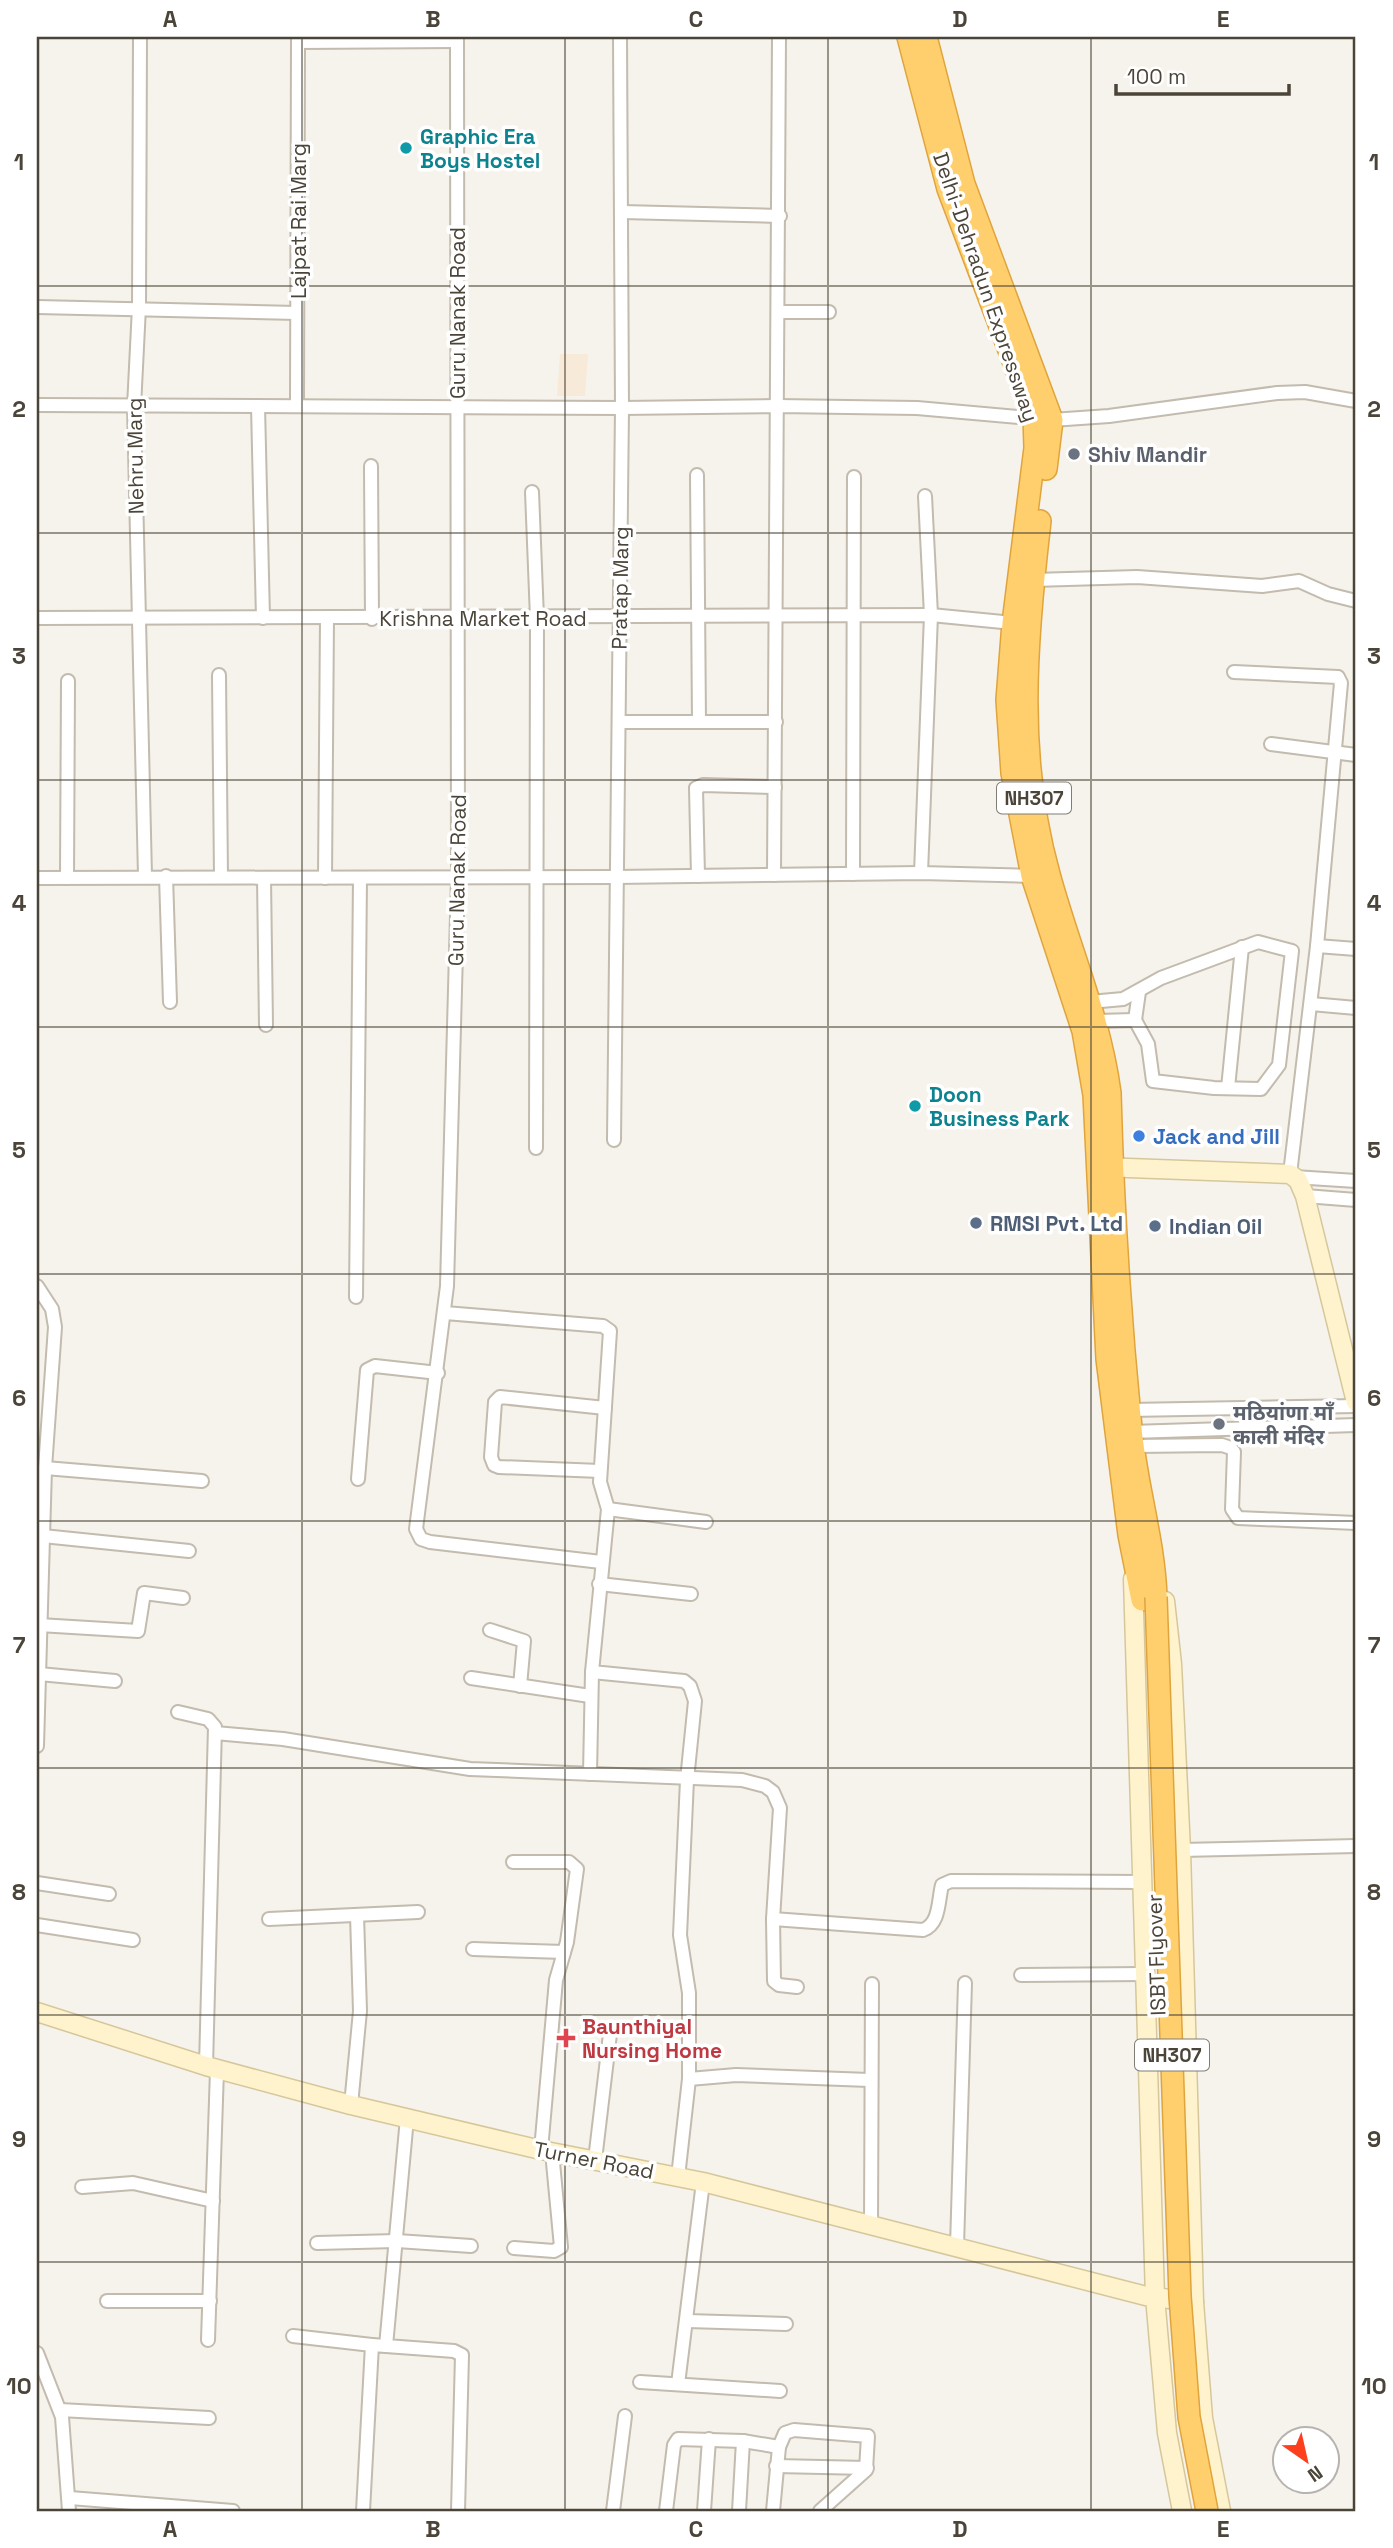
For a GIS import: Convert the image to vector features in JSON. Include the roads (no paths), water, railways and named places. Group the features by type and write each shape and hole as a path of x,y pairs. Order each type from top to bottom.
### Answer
{"highway":[{"name":"Delhi-Dehradun Expressway","path":"908,37 948,189 1043,418 1035,448 1013,623"},
{"name":"NH307","path":"926,37 964,184 1043,418 1025,698 1030,771 1048,872 1093,1011 1110,1093 1105,1167 1107,1359 1145,1567"},
{"name":"NH307","path":"1013,623 1007,700 1012,773 1032,876 1083,1031 1094,1095 1105,1167 1145,1567"},
{"name":"ISBT Flyover","path":"1145,1567 1149,1598 1180,2296 1189,2417 1207,2511"},
{"name":"ISBT Flyover","path":"1149,1598 1169,2312 1175,2422 1194,2511"}],"main road":[{"path":"1105,1167 1292,1175 1305,1196 1356,1404"},
{"path":"1182,2511 1167,2433 1155,2297 1131,1597 1145,1567 1164,1593 1172,1664 1181,1850 1194,2302 1203,2418 1221,2511"},
{"name":"Turner Road","path":"37,2011 212,2068 351,2105 547,2151 704,2182 1155,2297 1194,2302"}],"street":[{"name":"Nehru Marg","path":"141,37 139,307 134,407 145,876"},
{"name":"Pratap Marg","path":"614,1140 622,408 620,37"},
{"path":"774,875 779,37"},
{"path":"298,39 457,39"},
{"name":"Lajpat Rai Marg","path":"297,405 298,39"},
{"name":"Guru Nanak Road","path":"457,39 458,878 444,1313 418,1535 430,1542 601,1562"},
{"path":"622,212 780,216"},
{"path":"37,307 139,307 297,313"},
{"path":"779,312 829,312"},
{"path":"37,405 622,408 778,406 917,408 1043,418 1109,416 1305,392 1356,401"},
{"path":"258,406 263,618"},
{"path":"372,466 372,619"},
{"path":"697,475 699,722"},
{"path":"853,874 854,477"},
{"path":"532,492 537,618 536,1148"},
{"path":"921,873 931,615 925,496"},
{"path":"1033,580 1137,577 1262,586 1299,581 1328,594 1356,601"},
{"name":"Krishna Market Road","path":"37,618 372,619 931,615 1013,623"},
{"path":"325,878 327,617"},
{"path":"1234,672 1338,677 1342,691 1332,752 1317,946 1292,1175 1356,1181"},
{"path":"219,675 221,877"},
{"path":"67,878 68,681"},
{"path":"619,722 776,722"},
{"path":"1271,744 1356,755"},
{"path":"698,876 696,788 703,785 775,787"},
{"path":"37,878 537,878 921,873 1032,876"},
{"path":"166,877 170,1002"},
{"path":"264,878 266,1025"},
{"path":"356,1297 360,878"},
{"path":"1093,1011 1139,992 1161,978 1241,947 1258,942 1292,951 1279,1065 1261,1089 1153,1081 1148,1044 1135,1020 1139,992"},
{"path":"1317,946 1356,949"},
{"path":"1228,1088 1241,947"},
{"path":"1311,1004 1356,1008"},
{"path":"1093,1011 1135,1020"},
{"path":"1305,1196 1356,1200"},
{"path":"37,1286 52,1308 55,1327 45,1468 37,1746"},
{"path":"444,1313 607,1327 610,1336 600,1471 601,1488 608,1501 608,1509 590,1696 590,1774"},
{"path":"358,1479 366,1370 375,1366 438,1373"},
{"path":"600,1471 499,1467 491,1457 495,1402 500,1397 604,1408"},
{"path":"1131,1429 1356,1404"},
{"path":"1131,1429 1356,1425"},
{"path":"1131,1429 1231,1447"},
{"path":"1233,1429 1233,1509 1238,1518 1356,1523"},
{"path":"45,1468 202,1481"},
{"path":"608,1509 706,1522"},
{"path":"43,1536 189,1551"},
{"path":"599,1584 691,1594"},
{"path":"40,1625 137,1631 144,1593 183,1598"},
{"path":"490,1630 524,1641 520,1686"},
{"path":"592,1672 684,1681 690,1686 695,1701 687,1780 679,1943 689,1993 689,2079 678,2177"},
{"path":"39,1674 115,1681"},
{"path":"471,1678 590,1696"},
{"path":"178,1713 208,1718 213,1723 215,1733 213,2201 208,2340"},
{"path":"215,1733 283,1738 470,1769 687,1780 742,1780 765,1786 773,1791 780,1808 774,1919 774,1981 779,1985 797,1987"},
{"path":"1181,1850 1356,1846"},
{"path":"513,1862 569,1862 576,1866 551,2021 547,2151 561,2247 554,2251 514,2248"},
{"path":"774,1919 923,1930 929,1928 935,1919 942,1885 951,1881 1142,1882"},
{"path":"37,1883 109,1894"},
{"path":"269,1919 418,1912"},
{"path":"351,2105 360,2011 357,1915"},
{"path":"37,1925 133,1940"},
{"path":"473,1949 564,1952"},
{"path":"1021,1975 1145,1974"},
{"path":"957,2246 965,1983"},
{"path":"871,2225 869,2080 872,1984"},
{"path":"595,2160 610,2034"},
{"path":"689,2079 736,2075 869,2080"},
{"path":"363,2511 379,2345 397,2241 407,2118"},
{"path":"678,2384 704,2182"},
{"path":"82,2187 133,2183 213,2201"},
{"path":"317,2243 397,2241 471,2246"},
{"path":"107,2301 210,2301"},
{"path":"687,2321 786,2325"},
{"path":"293,2336 454,2351 462,2355 458,2511"},
{"path":"37,2353 60,2410 70,2505 233,2511"},
{"path":"640,2382 780,2391"},
{"path":"60,2410 209,2418"},
{"path":"613,2511 625,2416"},
{"path":"773,2511 779,2447 783,2436 790,2430 864,2434 869,2440 867,2468 820,2511"},
{"path":"666,2511 675,2443 680,2439 743,2441 779,2447"},
{"path":"704,2511 709,2439"},
{"path":"739,2511 743,2441"},
{"path":"776,2466 867,2468"}],"place":[{"name":"Graphic Era Boys Hostel","path":"406,148"},
{"name":"Shiv Mandir","path":"1074,454"},
{"name":"Doon Business Park","path":"915,1106"},
{"name":"Jack and Jill","path":"1139,1136"},
{"name":"RMSI Pvt. Ltd","path":"976,1223"},
{"name":"Indian Oil","path":"1155,1226"},
{"name":"मठियांणा माँ काली मंदिर","path":"1219,1424"},
{"name":"Baunthiyal Nursing Home","path":"566,2038"}]}
